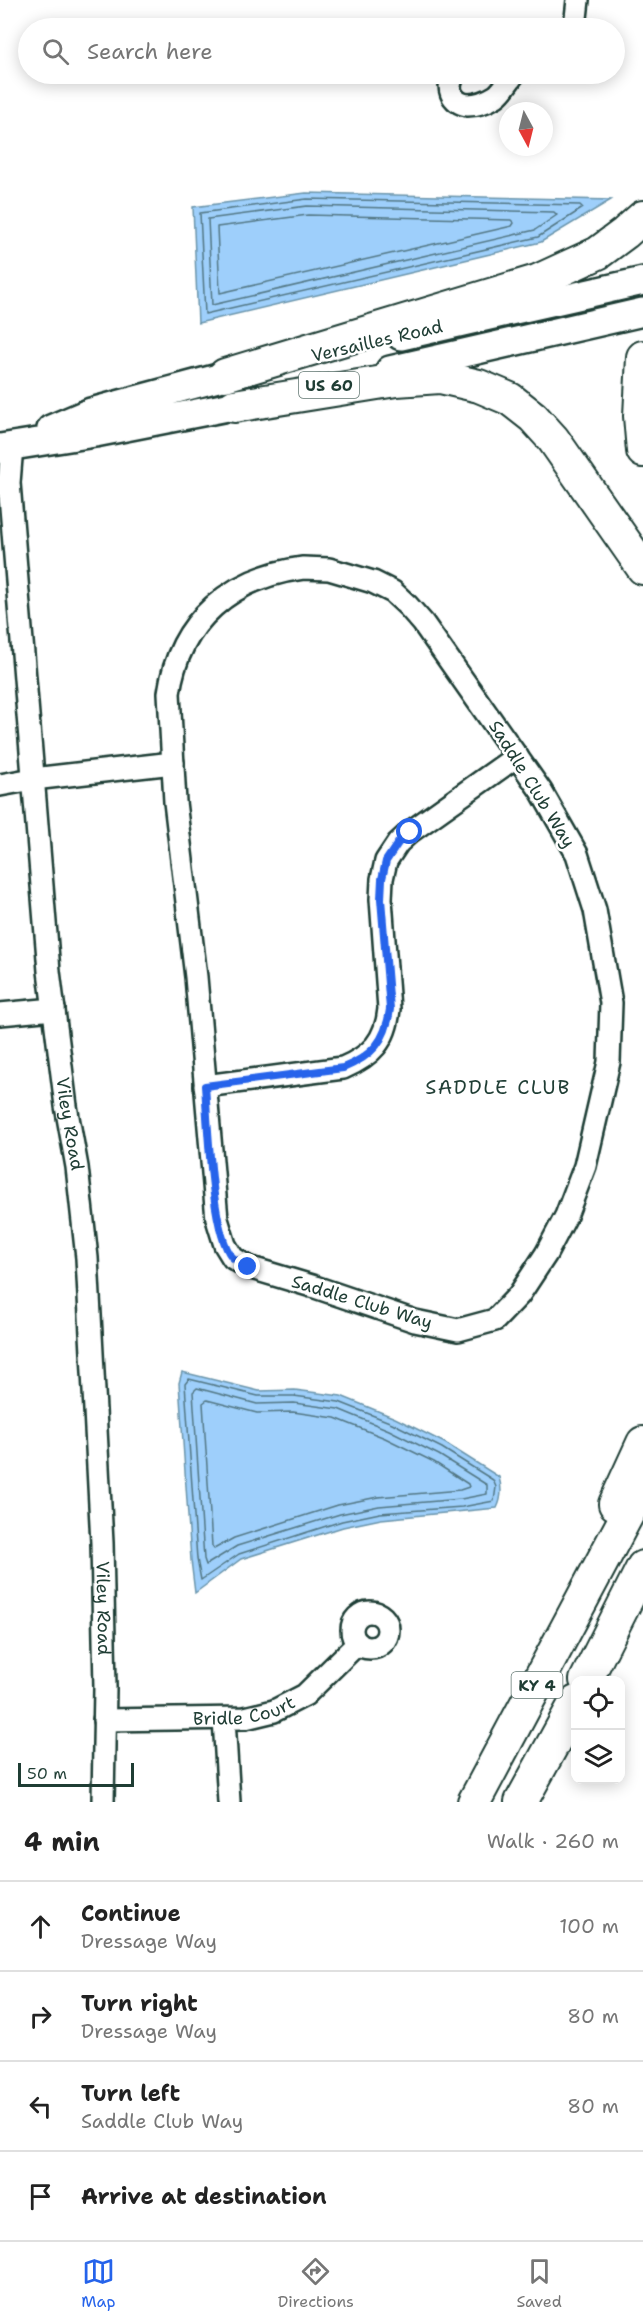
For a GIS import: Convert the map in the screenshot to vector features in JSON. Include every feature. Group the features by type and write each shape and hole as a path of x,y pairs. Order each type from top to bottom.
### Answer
{"highway":[{"path":"225,375 537,281 598,253 643,217"},
{"path":"642,370 643,451"},
{"path":"234,406 396,380 440,377 479,386 510,399 533,417 553,439 643,568"},
{"path":"600,1569 606,1524 643,1443"},
{"name":"KY 4","path":"474,1802 643,1485"},
{"name":"KY 4","path":"588,1676 643,1567"},
{"name":"KY 4","path":"521,1802 571,1711"}],"main road":[{"name":"Versailles Road","path":"6,447 91,412 225,375 643,281"},
{"name":"Versailles Road","path":"6,447 95,433 234,406 643,312"}],"street":[{"path":"576,18 578,0"},
{"path":"450,84 450,92 456,100 467,105 480,103 498,94 506,84"},
{"name":"Viley Road","path":"6,447 54,1009 66,1106 77,1167 87,1258 102,1543 103,1802"},
{"name":"Saddle Club Way","path":"303,568 329,569 373,582 393,592 423,623 541,791 577,854 595,910 611,1004 609,1062 585,1166 566,1216 546,1254 519,1295 495,1320 458,1330 415,1321 248,1267 233,1258 225,1245 217,1219 196,977 172,763 171,681 182,650 201,620 231,591 252,581 278,571 303,568"},
{"path":"205,1086 343,1068 369,1054 380,1041 388,1025 390,1009 381,899 386,861 398,843 410,832 518,756"},
{"path":"0,785 172,763"},
{"path":"0,1014 54,1009"},
{"name":"Bridle Court","path":"104,1720 225,1719 260,1715 289,1705 316,1687 358,1643"},
{"path":"225,1719 229,1802"}],"water":[{"path":"306,193 611,200 541,242 198,323 193,207"},
{"path":"182,1372 259,1391 295,1390 341,1396 395,1418 445,1443 499,1477 501,1493 499,1504 497,1508 381,1519 343,1527 241,1559 195,1593 179,1383"}],"district":[{"name":"SADDLE CLUB","path":"498,1087"}],"route":[{"path":"248,1267 233,1258 225,1245 217,1219 205,1086 343,1068 361,1060 380,1041 388,1025 390,1009 381,899 382,879 386,861 398,843 410,832"}]}
